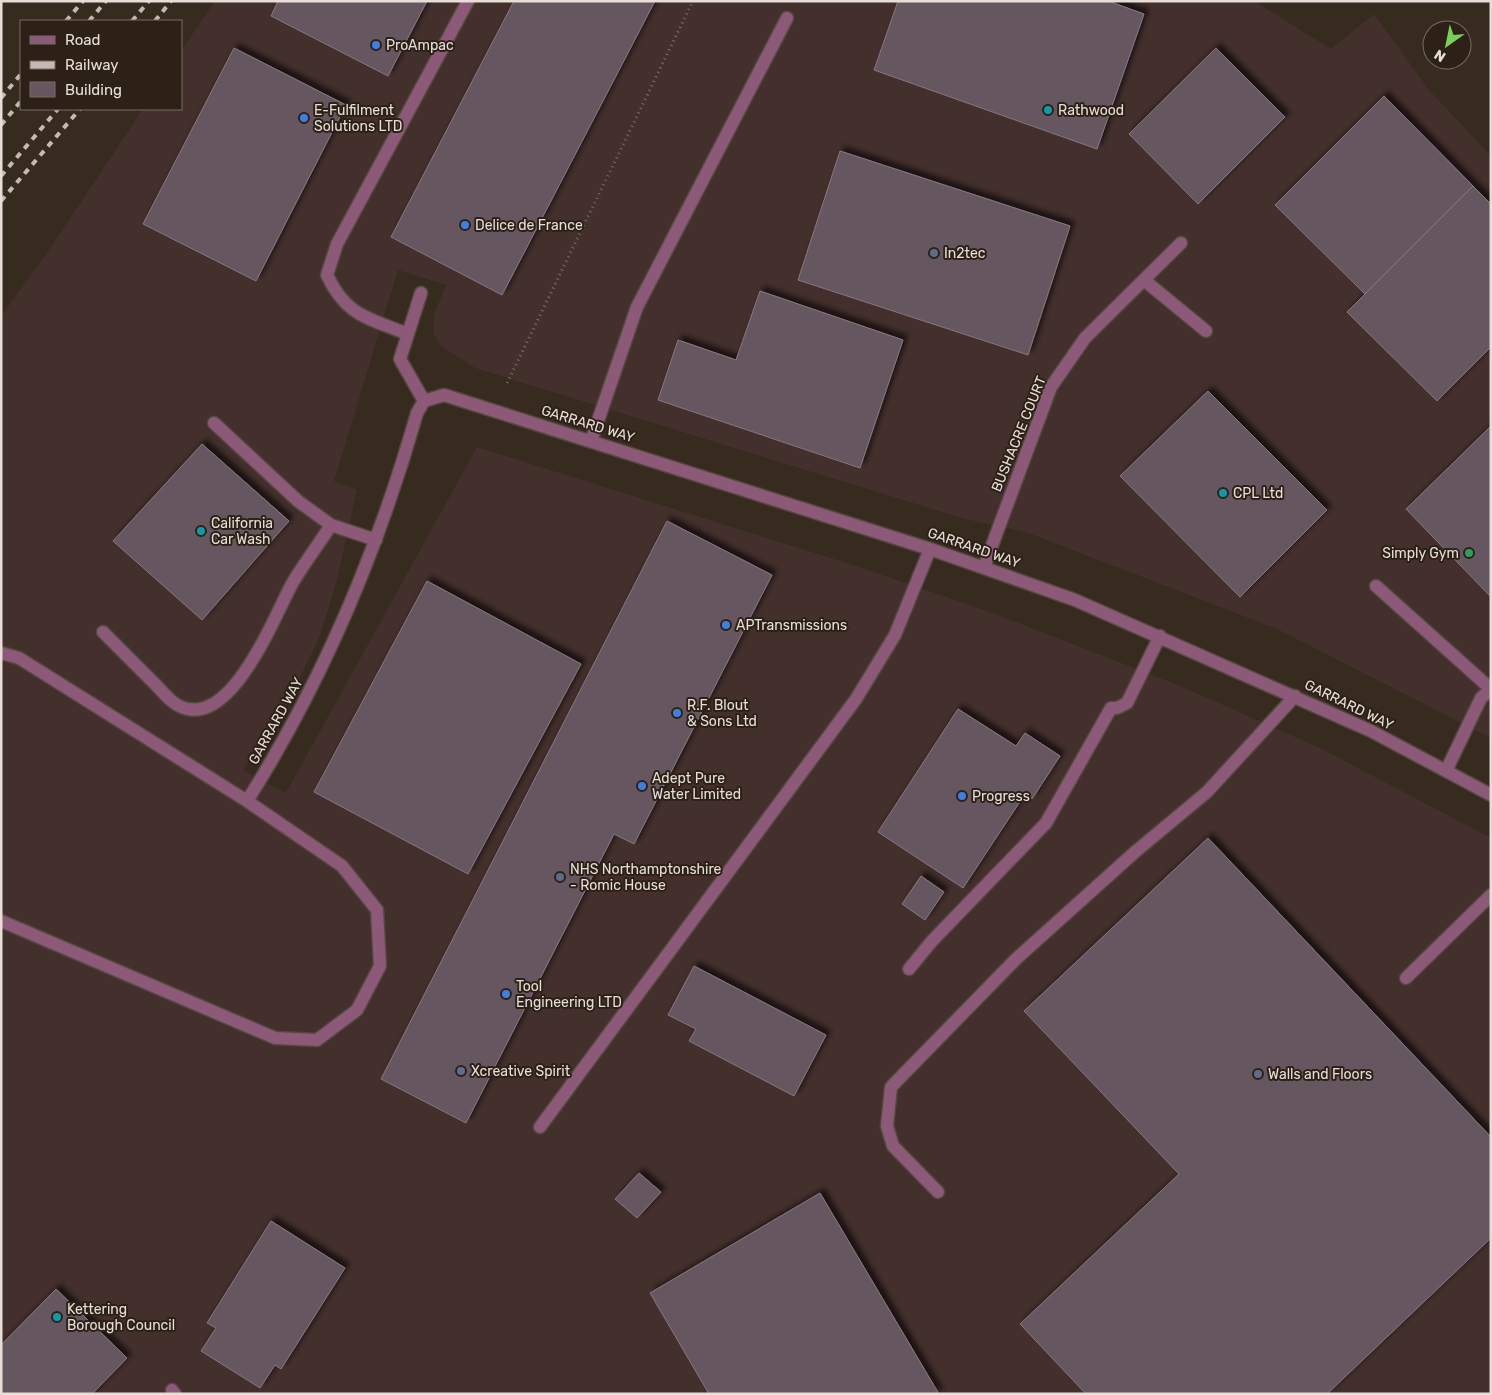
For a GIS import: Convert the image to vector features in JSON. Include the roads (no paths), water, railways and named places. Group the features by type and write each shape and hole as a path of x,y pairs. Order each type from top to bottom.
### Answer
{"street":[{"path":"408,334 354,313 335,293 327,275 337,244 468,1"},
{"path":"591,441 637,307 787,18"},
{"name":"BUSHACRE COURT","path":"984,567 1051,387 1085,338 1181,243"},
{"path":"1144,280 1206,331"},
{"path":"421,293 400,359 424,401"},
{"name":"GARRARD WAY","path":"247,801 276,755 356,594 376,540 417,413 424,401 444,396 456,398 930,549 1075,600 1371,731 1491,795"},
{"path":"214,424 298,501 331,525 376,540"},
{"path":"103,632 179,706 188,709 203,707 218,701 233,689 245,674 294,581 331,525"},
{"path":"540,1127 856,699 895,635 930,549"},
{"path":"1376,586 1491,689 1481,698 1446,770"},
{"path":"910,969 932,941 1046,823 1111,708 1117,708 1127,703 1160,636"},
{"path":"1,652 19,658 247,801 342,866 376,910 380,966 357,1010 317,1040 275,1038 1,921"},
{"path":"938,1192 893,1146 887,1126 891,1087 1016,959 1135,852 1207,792 1295,696"},
{"path":"1406,978 1491,895"}],"railway":[{"path":"67,20 83,1"},
{"path":"90,20 106,1"},
{"path":"133,20 149,1"},
{"path":"156,20 171,1"},
{"path":"1,98 20,75"},
{"path":"1,125 20,102"},
{"path":"1,176 57,110"},
{"path":"1,201 79,110"}],"place":[{"name":"ProAmpac","path":"376,45"},
{"name":"Rathwood","path":"1048,110"},
{"name":"E-Fulfilment Solutions LTD","path":"304,118"},
{"name":"Delice de France","path":"465,225"},
{"name":"In2tec","path":"934,253"},
{"name":"CPL Ltd","path":"1223,493"},
{"name":"California Car Wash","path":"201,531"},
{"name":"Simply Gym","path":"1469,553"},
{"name":"APTransmissions","path":"726,625"},
{"name":"R.F. Blout & Sons Ltd","path":"677,713"},
{"name":"Adept Pure Water Limited","path":"642,786"},
{"name":"Progress","path":"962,796"},
{"name":"NHS Northamptonshire - Romic House","path":"560,877"},
{"name":"Tool Engineering LTD","path":"506,994"},
{"name":"Xcreative Spirit","path":"461,1071"},
{"name":"Walls and Floors","path":"1258,1074"},
{"name":"Kettering Borough Council","path":"57,1317"}]}
